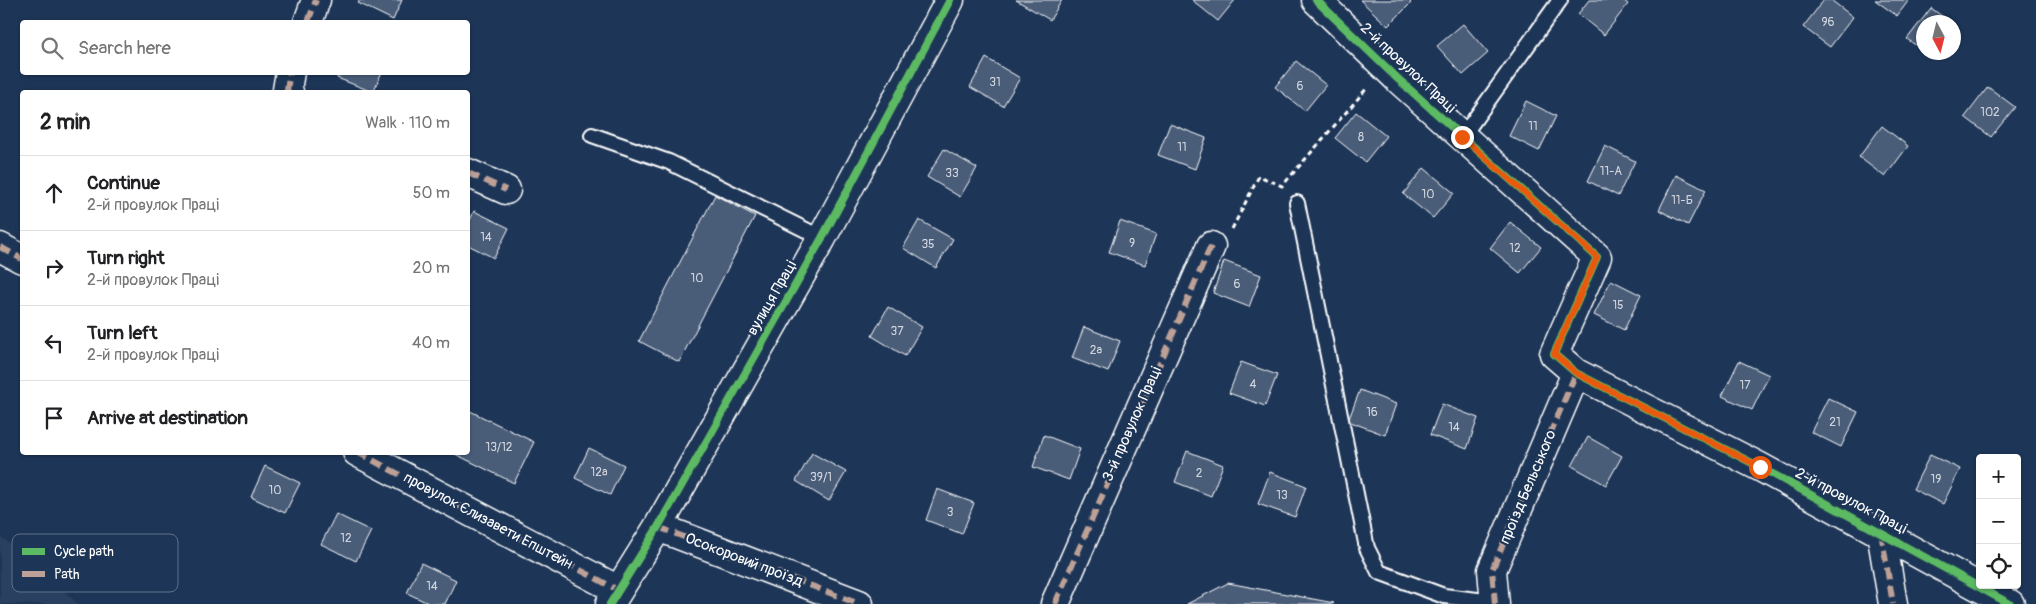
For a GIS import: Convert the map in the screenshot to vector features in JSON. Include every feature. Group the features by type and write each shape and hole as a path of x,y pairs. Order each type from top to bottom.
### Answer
{"street":[{"path":"309,20 316,0"},
{"name":"вулиця Праці","path":"614,597 658,527 822,238 950,0"},
{"name":"2-й провулок Праці","path":"1316,0 1385,67 1597,257 1554,354 1576,373 1881,532 2010,604"},
{"path":"287,90 290,75"},
{"path":"470,174 506,190"},
{"name":"3-й провулок Праці","path":"1055,604 1211,246"},
{"path":"0,247 20,259"},
{"name":"проїзд Бельського","path":"1494,603 1492,570 1576,373"},
{"name":"провулок Єлизавети Епштейн","path":"363,455 614,597"},
{"name":"Осокоровий проїзд","path":"658,527 859,604"},
{"path":"1881,532 1893,604"}],"lane":[{"path":"1462,137 1560,0"},
{"path":"592,135 669,162 822,238"},
{"path":"1297,202 1366,548 1379,572 1444,596 1494,603"}],"path":[{"path":"1211,246 1228,237 1258,176 1282,186 1385,67"}],"shaded area":[{"path":"0,537 12,545 12,592 65,592 78,604 0,604"}],"building":[{"path":"360,0 402,0 393,20 358,3"},
{"path":"1016,0 1062,0 1050,20"},
{"path":"1192,0 1235,0 1218,21"},
{"path":"1360,0 1408,0 1411,3 1388,26"},
{"path":"1589,0 1623,0 1628,4 1604,35 1578,14"},
{"path":"1824,0 1831,0 1853,17 1830,47 1803,27"},
{"path":"1875,0 1909,0 1897,16"},
{"path":"1931,8 1940,15 1926,15"},
{"path":"1463,24 1488,53 1463,75 1437,46"},
{"path":"1916,27 1916,45 1907,39"},
{"path":"986,58 1020,78 1003,106 970,87"},
{"path":"1296,61 1326,85 1305,111 1275,87"},
{"path":"338,75 381,75 374,90 368,90 337,78"},
{"path":"1988,87 2015,107 1991,137 1965,117"},
{"path":"1526,101 1556,116 1539,151 1509,136"},
{"path":"1356,112 1386,136 1365,162 1335,138"},
{"path":"1170,124 1206,138 1195,169 1158,155"},
{"path":"1882,126 1908,146 1885,177 1859,157"},
{"path":"1605,146 1635,161 1618,196 1588,181"},
{"path":"944,149 977,168 960,197 927,177"},
{"path":"1424,168 1454,193 1433,218 1403,194"},
{"path":"1676,175 1706,190 1688,225 1659,210"},
{"path":"715,195 755,216 679,362 639,341"},
{"path":"474,211 509,228 494,258 470,246 470,220"},
{"path":"919,220 953,239 936,268 903,248"},
{"path":"1120,221 1156,234 1145,265 1109,252"},
{"path":"1510,222 1541,247 1520,273 1490,248"},
{"path":"1224,261 1261,275 1249,307 1213,293"},
{"path":"1611,280 1641,295 1624,330 1594,315"},
{"path":"888,307 922,327 905,356 872,336"},
{"path":"1084,327 1120,341 1108,372 1072,358"},
{"path":"1739,361 1769,375 1752,410 1722,396"},
{"path":"1241,362 1277,375 1265,406 1229,393"},
{"path":"1360,390 1396,404 1385,435 1348,421"},
{"path":"1828,398 1858,412 1841,447 1811,432"},
{"path":"1442,404 1478,418 1467,449 1430,435"},
{"path":"470,411 534,442 514,483 457,455 470,455"},
{"path":"1044,435 1080,449 1069,480 1033,467"},
{"path":"1588,437 1622,456 1606,485 1572,466"},
{"path":"589,448 624,465 610,495 575,478"},
{"path":"1187,451 1223,465 1211,496 1175,482"},
{"path":"812,453 846,472 829,501 796,481"},
{"path":"1930,455 1960,469 1943,504 1913,489"},
{"path":"265,466 300,483 285,513 251,497"},
{"path":"1270,472 1306,486 1295,517 1258,504"},
{"path":"937,489 974,503 962,534 926,520"},
{"path":"336,514 371,531 356,561 321,544"},
{"path":"421,563 456,580 445,604 430,604 407,593"},
{"path":"1228,583 1334,603 1187,604"}],"marked path":[{"path":"309,20 316,0"},
{"path":"287,90 290,75"},
{"path":"470,174 506,190"},
{"path":"1055,604 1211,246"},
{"path":"0,247 20,258"},
{"path":"1495,604 1492,570 1576,373"},
{"path":"363,455 618,590"},
{"path":"658,527 859,604"},
{"path":"1881,532 1893,604"}],"cycle path":[{"path":"610,604 658,527 822,238 950,0"},
{"path":"1316,0 1398,79 1597,257 1554,354 1576,373 1760,467 2010,604"}],"route":[{"path":"1462,137 1597,257 1554,354 1576,373 1760,467"}]}
